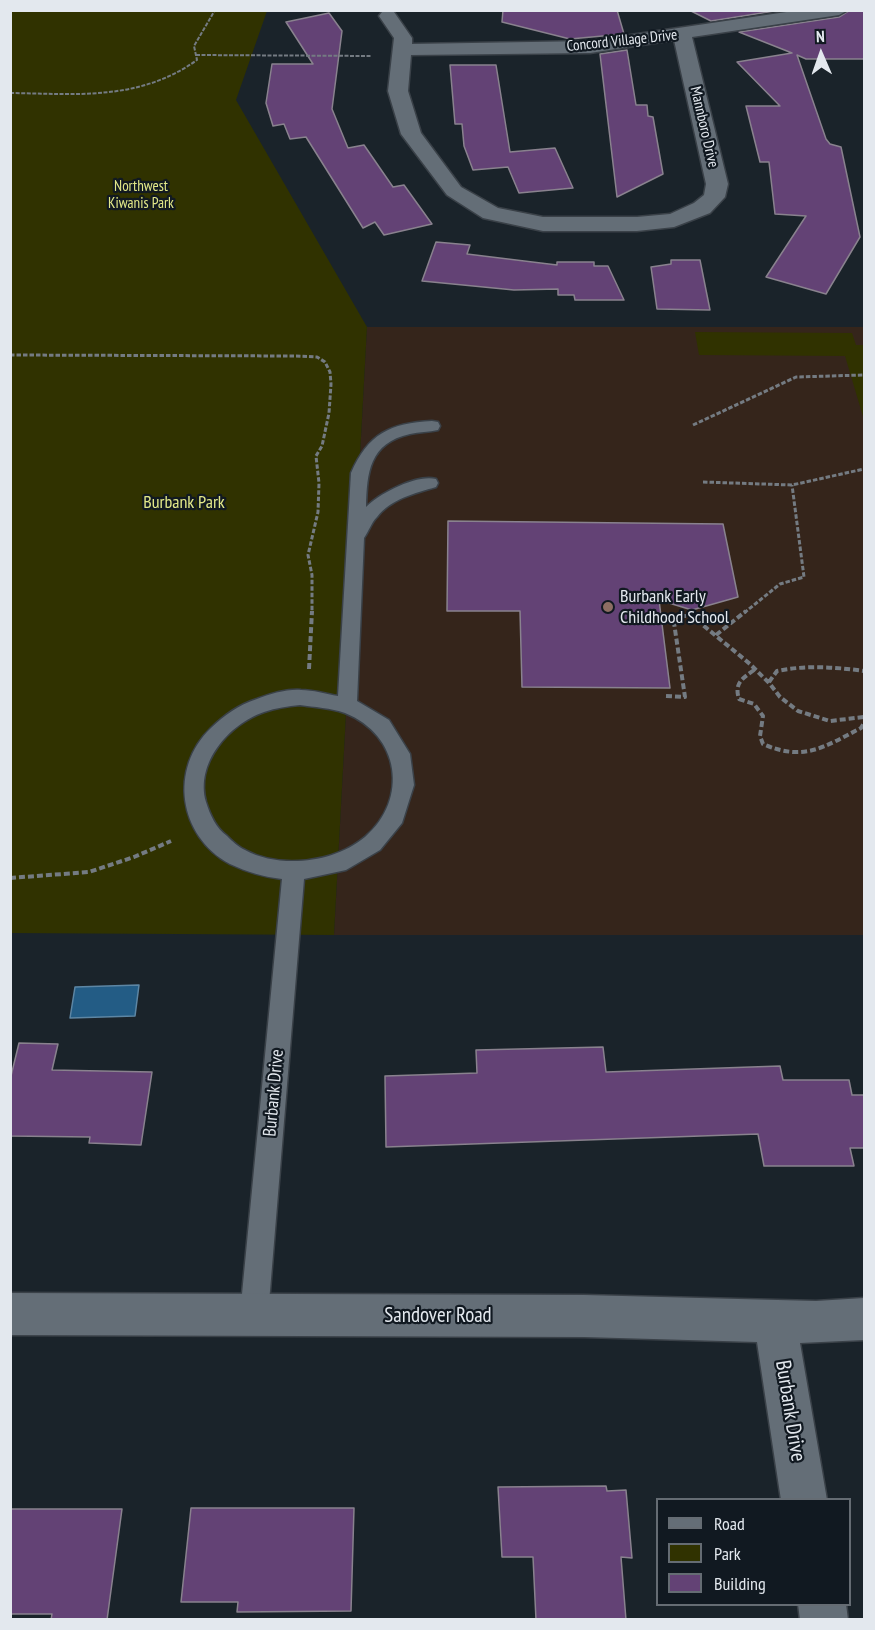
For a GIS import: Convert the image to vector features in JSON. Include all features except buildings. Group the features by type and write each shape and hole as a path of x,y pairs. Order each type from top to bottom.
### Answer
{"street":[{"name":"Concord Village Drive","path":"403,53 590,47 839,10"},
{"path":"388,16 403,38 403,53"},
{"name":"Mannboro Drive","path":"403,53 398,91 411,134 454,191 490,213 543,224 637,224 674,220 702,208 714,197 717,184 682,35"},
{"name":"Sandover Road","path":"10,1314 584,1316 775,1322 864,1319"},
{"name":"Burbank Drive","path":"775,1322 804,1498"}],"lane":[{"path":"346,703 359,473 365,456 381,440 392,434 417,427 432,426"},
{"path":"355,545 369,513 379,502 392,494 430,483"},
{"path":"324,697 346,703 369,715 388,730 401,750 406,773 404,797 393,820 382,834 352,857 324,867 294,871 267,869 251,864 222,849 207,832 196,814 192,794 195,773 202,753 215,735 232,719 276,700 324,697"},
{"name":"Burbank Drive","path":"254,1315 294,871"}],"path":[{"path":"10,93 135,89 155,85 197,60 194,46 215,10"},
{"path":"196,55 403,53"},
{"path":"10,355 296,356 316,357 325,362 330,372 331,384 326,428 316,456 319,483 318,512 308,555 313,596 309,669"},
{"path":"693,425 796,377 864,375"},
{"path":"703,482 792,485 864,468"},
{"path":"716,635 780,584 804,577 792,485"},
{"path":"666,696 685,697 673,616 692,616 769,682 780,698 793,708 811,717 839,721 864,717"},
{"path":"769,682 777,671 795,667 818,666 864,671"},
{"path":"754,670 739,681 736,690 739,699 754,705 763,716 760,736 763,744 781,753 797,755 814,752 861,728 864,723"},
{"path":"10,878 89,872 134,857 171,841"}],"shaded area":[{"name":"Burbank Early Childhood School","path":"367,327 864,327 864,935 334,935"}],"green space":[{"name":"Burbank Park","path":"11,11 267,11 236,100 367,327 334,935 11,933"},
{"path":"695,332 852,333 856,345 864,345 864,420 845,356 699,355"}],"water":[{"path":"139,985 135,1016 70,1018 75,987"}],"place":[{"name":"Burbank Early Childhood School","path":"608,607"}],"park label":[{"name":"Northwest Kiwanis Park","path":"141,196"}]}
